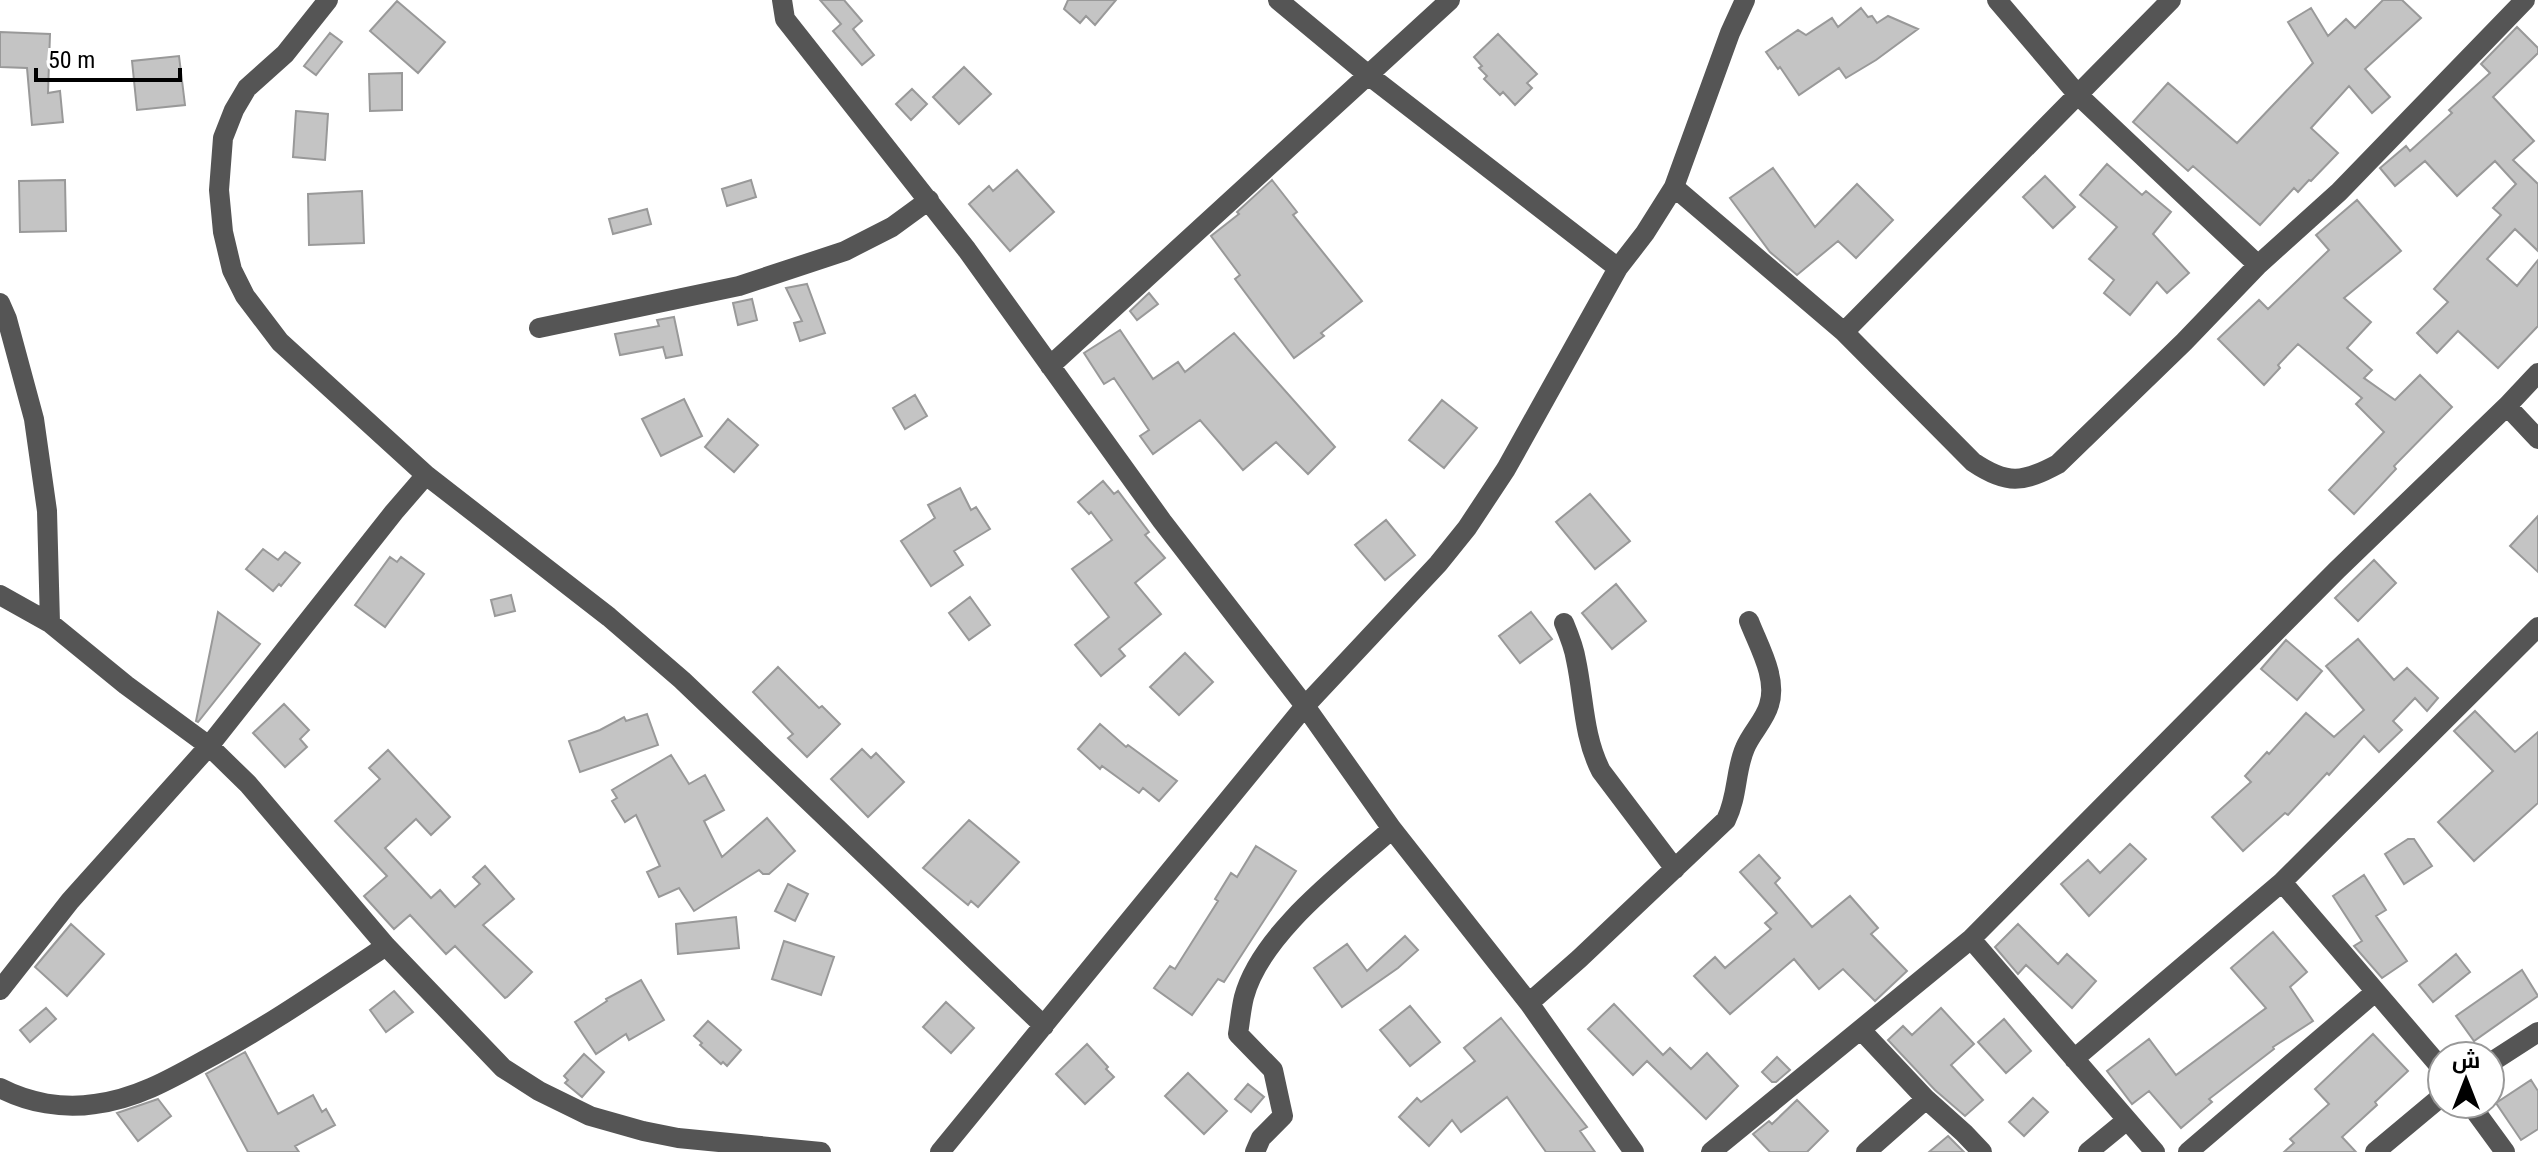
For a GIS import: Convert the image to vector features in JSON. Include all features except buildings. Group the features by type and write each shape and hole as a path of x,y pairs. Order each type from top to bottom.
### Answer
{"street":[{"path":"328,0 285,54 247,88 223,138 219,190 223,232 232,270 262,321 280,342 426,475 598,608 682,680 1044,1026"},
{"path":"766,0 784,10 929,200 1162,521 1305,706 1392,829 1529,1003 1634,1152"},
{"path":"1278,0 1367,74 1618,268"},
{"path":"1050,366 1450,0"},
{"path":"940,1152 1305,706 1438,564 1488,499 1618,268 1674,187 1745,0"},
{"path":"1997,0 2078,95 2258,265"},
{"path":"1844,332 2171,0"},
{"path":"1674,187 1844,332 1973,462 1992,475 2014,479 2034,477 2058,464 2258,265 2339,192 2525,0"},
{"path":"539,328 739,286 845,251 892,227 929,200"},
{"path":"0,303 7,319 36,432 47,511 50,623"},
{"path":"1723,1149 1971,939 2337,570 2538,373"},
{"path":"2507,406 2538,439"},
{"path":"0,990 70,901 209,746 426,475"},
{"path":"0,595 50,623 126,685 209,746 248,784 386,946 503,1068 552,1098 590,1116 678,1138 821,1152"},
{"path":"1529,1003 1726,820 1734,804 1744,749 1769,706 1770,680 1749,621"},
{"path":"1564,623 1576,657 1593,755 1601,771 1675,869"},
{"path":"2074,1059 2282,882 2538,627"},
{"path":"1255,1152 1261,1138 1283,1116 1273,1070 1238,1034 1249,984 1273,943 1301,911 1392,829"},
{"path":"2282,882 2426,1051"},
{"path":"1971,939 2155,1152"},
{"path":"0,1088 31,1101 72,1106 110,1101 149,1089 249,1036 386,946"},
{"path":"2188,1152 2374,993"},
{"path":"1862,1031 1926,1099 1982,1152"},
{"path":"2506,1053 2538,1032"},
{"path":"1866,1152 1926,1099"},
{"path":"2375,1152 2426,1109"},
{"path":"2088,1152 2127,1120"},
{"path":"2482,1120 2505,1152"}]}
